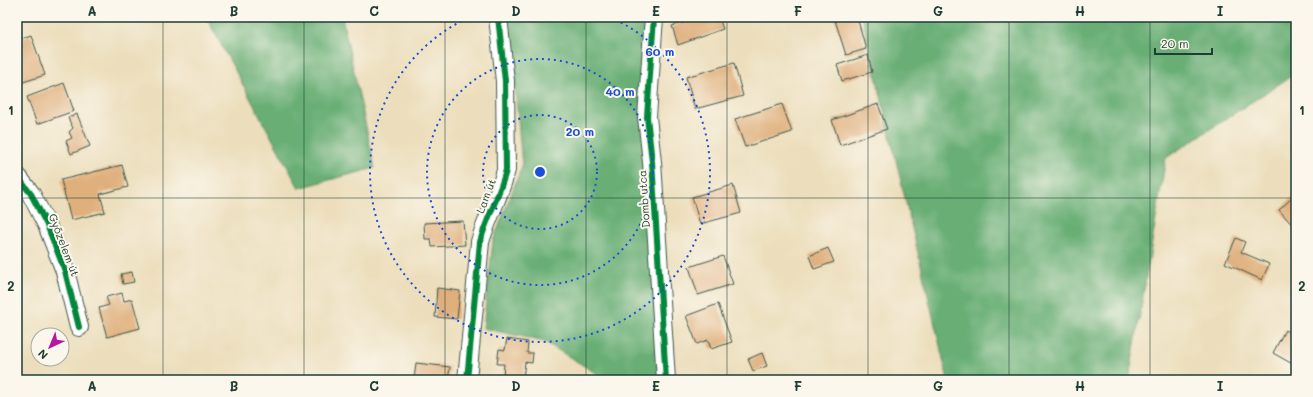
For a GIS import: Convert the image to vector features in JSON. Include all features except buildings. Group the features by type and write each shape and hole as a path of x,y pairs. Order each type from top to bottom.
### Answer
{"street":[{"name":"Lam út","path":"467,380 480,242 484,228 503,182 506,170 505,80 498,17"},
{"name":"Domb utca","path":"654,17 647,117 666,380"},
{"name":"Győzelem út","path":"17,176 31,194 47,225 64,271 79,327"}],"green space":[{"path":"206,17 342,17 375,168 299,188"},
{"path":"509,17 653,17 662,380 607,380 545,342 483,328 493,241 522,166"},
{"path":"862,17 1296,17 1296,73 1166,158 1129,380 948,380"}],"cycle path":[{"path":"467,380 480,242 506,170 505,81 498,17"},
{"path":"654,17 647,117 652,162 666,380"},
{"path":"17,176 31,194 47,225 65,271 79,327"}]}
